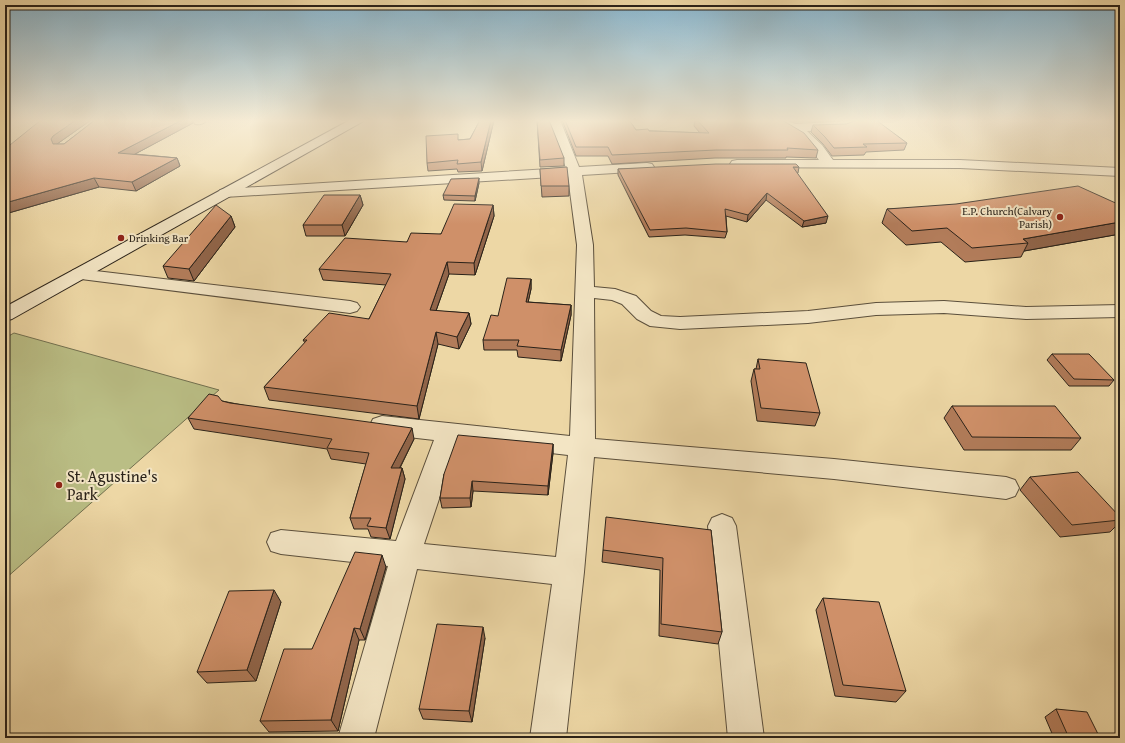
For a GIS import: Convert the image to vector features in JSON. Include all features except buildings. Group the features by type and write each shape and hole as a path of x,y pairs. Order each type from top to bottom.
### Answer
{"street":[{"path":"5,315 295,155"},
{"path":"548,738 569,572 582,447 585,245 574,171 568,155"},
{"path":"823,155 828,163"},
{"path":"722,164 960,164 1120,172"},
{"path":"226,193 660,167"},
{"path":"80,274 350,307"},
{"path":"584,292 615,295 629,300 644,315 657,322 680,323 808,317 876,309 937,307 1026,313 1120,311"},
{"path":"360,422 582,447 834,468 1006,488"},
{"path":"356,738 406,555 449,433"},
{"path":"722,526 746,738"},
{"path":"280,542 569,572"}],"green space":[{"name":"St. Agustine's Park","path":"14,333 219,390 5,579 5,338"}],"place":[{"name":"E.P. Church(Calvary Parish)","path":"1060,217"},
{"name":"Drinking Bar","path":"121,238"},
{"name":"St. Agustine's Park","path":"59,485"}]}
